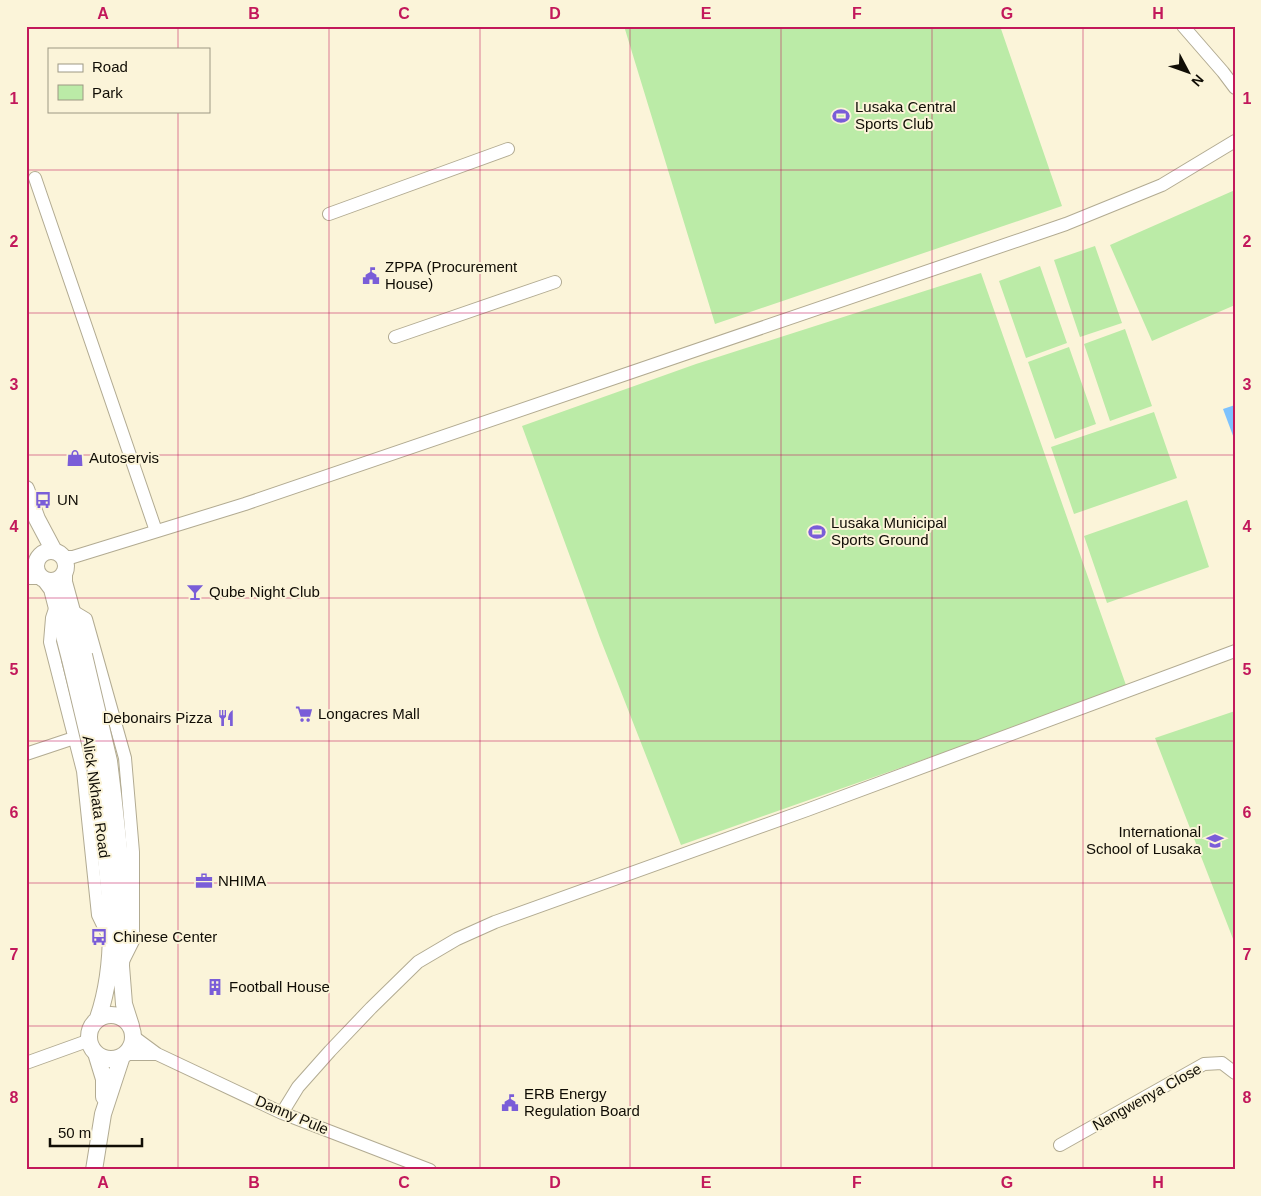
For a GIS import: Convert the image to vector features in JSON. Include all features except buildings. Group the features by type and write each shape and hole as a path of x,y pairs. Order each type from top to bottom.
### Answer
{"main road":[{"name":"Alick Nkhata Road","path":"26,489 37,518 64,561 64,608 109,760 106,795 110,962 103,1004 98,1018"},
{"name":"Alick Nkhata Road","path":"37,518 36,571 52,589 64,608"},
{"path":"44,552 64,561 57,580 36,571 44,552"},
{"name":"Alick Nkhata Road","path":"106,795 122,876 121,966 124,1004 132,1032"},
{"path":"94,1170 103,1114 104,1079 93,1046 91,1028 98,1018 108,1015 118,1016 132,1032 132,1046 124,1055 103,1114"},
{"path":"93,1046 110,1059 124,1055"}],"street":[{"path":"1183,26 1224,72 1235,88"},
{"path":"64,561 245,504 1066,224 1162,185 1235,141"},
{"path":"329,214 508,149"},
{"path":"35,178 156,531"},
{"path":"395,337 554,282"},
{"path":"64,608 52,618 50,642 83,771 98,916 110,940"},
{"name":"Alick Nkhata Road","path":"64,608 86,618 125,758 133,852 133,941 121,966"},
{"path":"282,1112 298,1087 371,1008 418,962 457,938 495,922 807,810 1235,651"},
{"path":"26,754 75,737 116,726"},
{"name":"Danny Pule","path":"132,1032 157,1054 282,1112 430,1170"},
{"path":"26,1064 93,1046"},
{"name":"Danny Pule","path":"124,1055 157,1054"},
{"name":"Nangwenya Close","path":"1060,1144 1204,1064 1222,1063 1235,1073"}],"green space":[{"name":"Lusaka Central Sports Club","path":"624,26 1000,26 1062,206 715,324"},
{"path":"1235,190 1235,305 1152,341 1110,245"},
{"path":"1095,246 1122,323 1080,337 1054,260"},
{"path":"1040,266 1067,343 1026,358 999,281"},
{"name":"Lusaka Municipal Sports Ground","path":"981,273 1127,688 681,845 600,638 522,426 696,364"},
{"path":"1125,329 1152,406 1110,421 1084,344"},
{"path":"1069,347 1096,424 1055,439 1028,362"},
{"path":"1154,412 1177,478 1074,514 1051,447"},
{"path":"1187,500 1209,567 1107,603 1084,536"},
{"name":"International School of Lusaka","path":"1235,711 1235,944 1155,738"}],"water":[{"path":"1235,405 1235,441 1223,409"}],"place":[{"name":"Lusaka Central Sports Club","path":"841,116"},
{"name":"ZPPA (Procurement House)","path":"371,276"},
{"name":"Autoservis","path":"75,458"},
{"name":"UN","path":"43,500"},
{"name":"Lusaka Municipal Sports Ground","path":"817,532"},
{"name":"Qube Night Club","path":"195,592"},
{"name":"Longacres Mall","path":"304,714"},
{"name":"Debonairs Pizza","path":"226,718"},
{"name":"International School of Lusaka","path":"1215,841"},
{"name":"NHIMA","path":"204,881"},
{"name":"Chinese Center","path":"99,937"},
{"name":"Football House","path":"215,987"},
{"name":"ERB Energy Regulation Board","path":"510,1103"}]}
